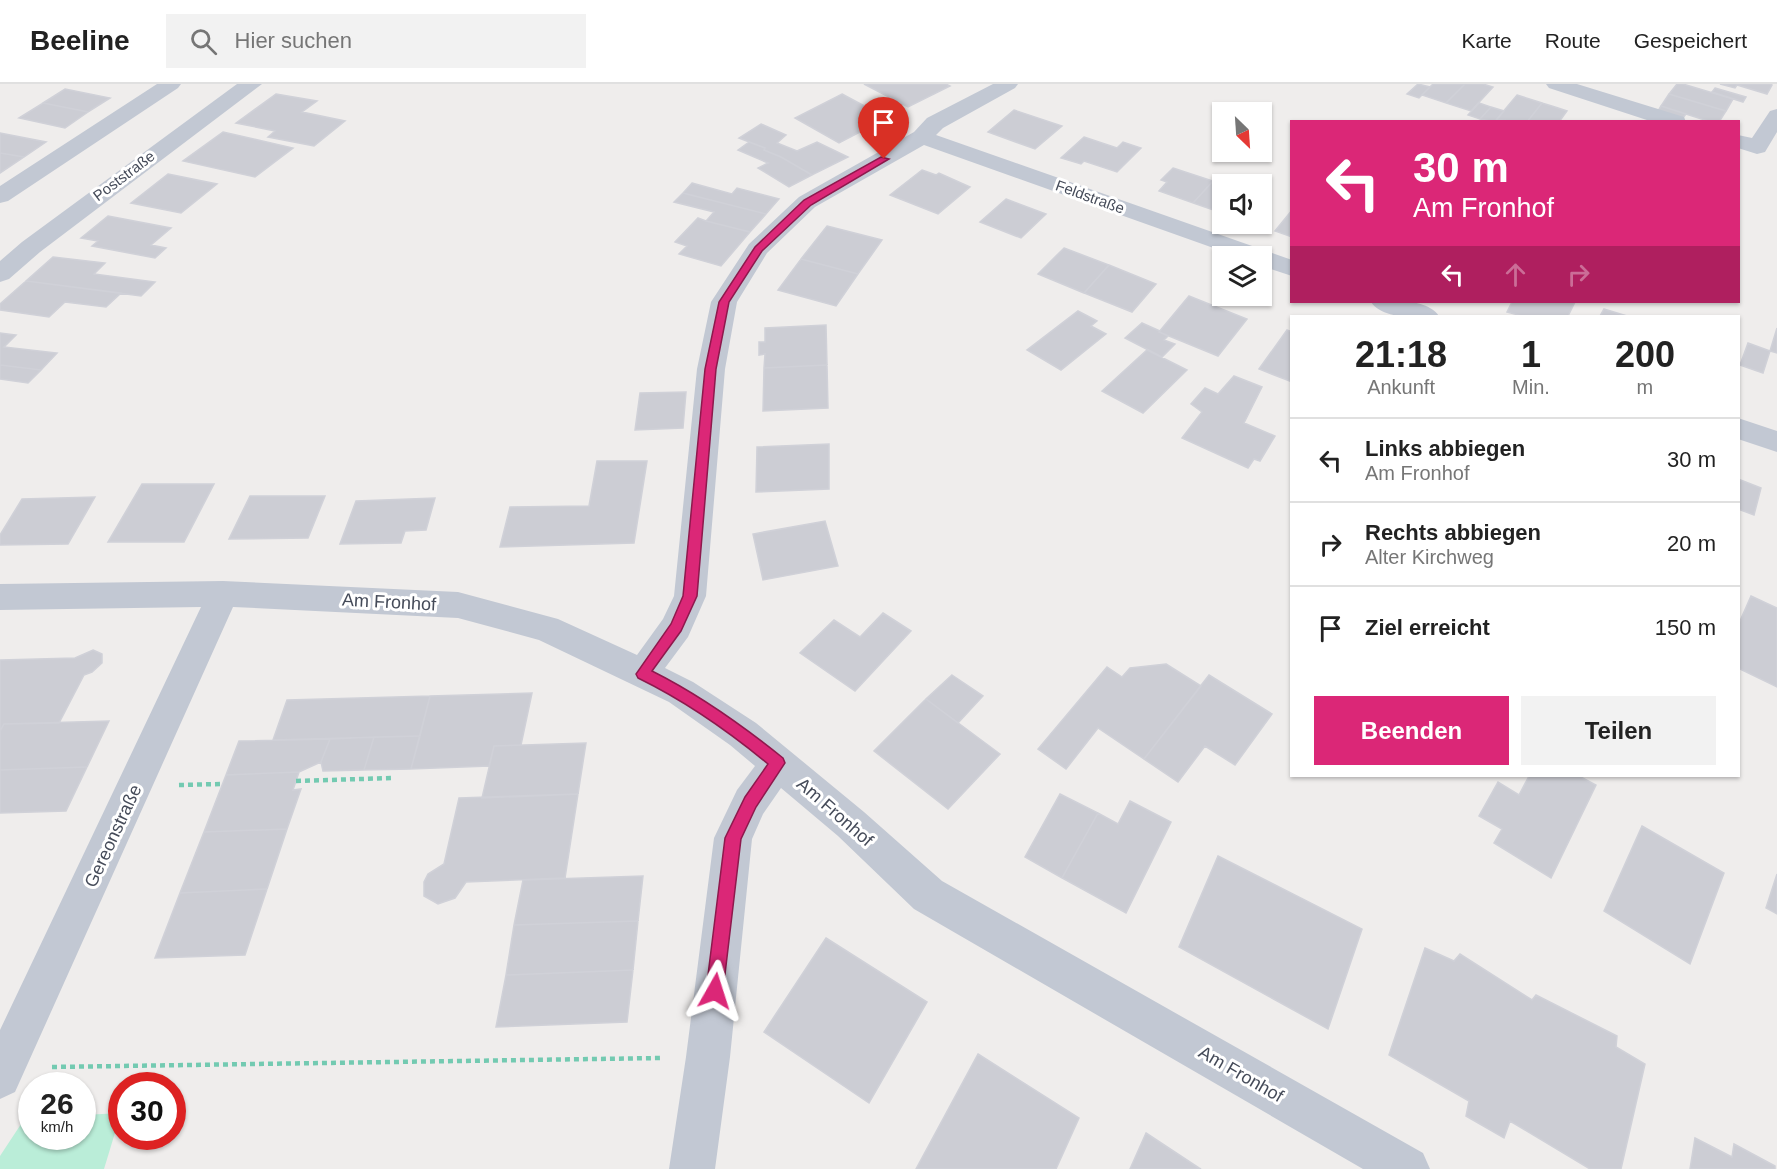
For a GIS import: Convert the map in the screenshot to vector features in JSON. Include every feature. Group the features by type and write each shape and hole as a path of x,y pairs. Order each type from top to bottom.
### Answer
{"street":[{"path":"0,196 171,84"},
{"name":"Poststraße","path":"0,274 49,233 230,97 252,84"},
{"path":"643,674 676,627 690,596 711,369 724,302 758,249 807,202 922,137 935,123 1008,84"},
{"path":"1556,84 1670,120"},
{"path":"1740,142 1757,147 1777,115"},
{"name":"Feldstraße","path":"922,137 1229,246"},
{"name":"Feldstraße","path":"1272,261 1290,267"},
{"path":"1387,303 1423,315"},
{"path":"1740,429 1777,442"},
{"name":"Am Fronhof","path":"0,597 223,594 458,605 546,629 681,692 743,734 851,824 928,895 1407,1169"},
{"name":"Gereonstraße","path":"3,1072 223,594"},
{"path":"692,1169 708,1057 733,838 750,802 778,763"}],"path":[{"path":"296,781 393,778"},
{"path":"3,1072 708,1057"}],"green space":[{"path":"96,1114 108,1114 110,1150 104,1169 0,1169 0,1156 18,1129 18,1150 96,1150"}],"building":[{"path":"864,84 946,84 950,86 908,107"},
{"path":"1418,84 1430,87 1419,98 1407,94"},
{"path":"1433,84 1465,84 1446,103 1422,95"},
{"path":"1465,84 1483,84 1493,87 1471,111 1446,103"},
{"path":"1677,84 1733,99 1726,111 1669,94"},
{"path":"1720,84 1772,85 1767,94 1737,85 1735,88"},
{"path":"1715,88 1746,97 1743,102 1712,92"},
{"path":"65,89 110,98 88,112 43,103"},
{"path":"276,94 317,101 302,112 345,121 314,146 268,137 275,131 236,123"},
{"path":"842,94 887,118 839,143 795,118"},
{"path":"1669,94 1726,111 1720,120 1705,120 1661,106"},
{"path":"1517,95 1542,103 1529,120 1496,120"},
{"path":"43,103 88,112 65,128 19,118"},
{"path":"1479,103 1491,107 1480,119 1468,115"},
{"path":"1542,103 1567,111 1560,120 1529,120"},
{"path":"1661,106 1686,114 1683,118 1658,111"},
{"path":"1491,107 1504,111 1497,120 1480,119"},
{"path":"1014,110 1062,126 1035,149 988,132"},
{"path":"761,124 786,135 777,143 797,151 817,142 848,157 812,175 764,150 765,148 739,138"},
{"path":"223,132 293,148 255,177 183,161"},
{"path":"0,133 46,142 24,157 0,153"},
{"path":"1084,137 1117,148 1123,142 1141,148 1117,172 1084,161 1081,164 1061,158"},
{"path":"749,142 765,148 764,150 812,175 789,187 758,168 768,163 738,150"},
{"path":"0,153 24,157 0,173"},
{"path":"1173,168 1212,182 1193,203 1159,191 1167,182 1161,180"},
{"path":"922,170 936,175 939,173 970,187 938,214 890,195"},
{"path":"168,174 217,184 181,213 131,203"},
{"path":"1212,182 1212,210 1193,203"},
{"path":"692,183 732,194 737,188 779,199 766,214 683,193"},
{"path":"683,193 766,214 750,232 706,221 714,212 674,202"},
{"path":"1006,199 1046,214 1021,238 980,222"},
{"path":"1290,212 1290,236 1275,231"},
{"path":"108,216 171,228 151,245 166,248 155,258 92,246 98,241 81,238"},
{"path":"698,218 750,232 721,266 679,254 687,246 675,242"},
{"path":"827,226 882,240 858,274 801,259"},
{"path":"1064,248 1109,265 1084,293 1038,274"},
{"path":"53,257 105,263 94,274 155,282 141,296 26,281"},
{"path":"801,259 858,274 836,306 778,290"},
{"path":"1109,265 1156,284 1132,312 1084,293"},
{"path":"26,281 121,293 106,307 65,302 49,317 0,310 0,304"},
{"path":"1189,296 1247,319 1218,356 1159,332"},
{"path":"1512,303 1574,303 1568,315 1518,315 1507,312"},
{"path":"1604,309 1624,315 1601,315"},
{"path":"1078,311 1097,321 1091,326 1106,334 1061,370 1027,350"},
{"path":"1142,323 1168,336 1164,340 1175,344 1162,357 1125,338"},
{"path":"826,325 827,365 764,368 765,354 759,355 759,342 765,342 765,328"},
{"path":"1777,328 1777,353 1770,351"},
{"path":"1287,330 1290,331 1290,381 1259,369"},
{"path":"0,333 16,335 4,347 57,353 41,370 0,365"},
{"path":"1748,343 1770,351 1763,373 1740,365"},
{"path":"1147,350 1187,370 1143,413 1102,391"},
{"path":"0,365 41,370 28,383 0,379"},
{"path":"827,365 828,408 763,411 764,368"},
{"path":"1234,376 1262,387 1244,423 1275,436 1260,461 1254,459 1248,468 1182,438 1202,412 1191,404 1205,388 1218,394"},
{"path":"686,392 683,428 635,430 640,393"},
{"path":"829,444 829,489 756,492 757,447"},
{"path":"597,461 647,461 634,543 500,547 510,507 589,506"},
{"path":"1740,480 1761,488 1754,515 1740,510"},
{"path":"142,484 214,484 184,542 108,542"},
{"path":"250,496 325,496 308,538 229,539"},
{"path":"95,497 68,544 0,545 0,535 22,499"},
{"path":"435,498 426,530 405,531 401,543 340,544 356,501"},
{"path":"825,521 838,566 763,580 753,534"},
{"path":"1751,596 1777,608 1777,687 1740,669 1740,621"},
{"path":"883,613 911,631 855,691 800,653 834,620 860,637"},
{"path":"93,650 102,654 102,663 92,672 84,675 59,723 4,724 0,731 0,660 75,658"},
{"path":"1166,664 1201,686 1144,759 1098,728 1066,769 1038,749 1107,667 1122,677 1130,668"},
{"path":"952,675 983,696 958,723 926,699"},
{"path":"1209,675 1272,714 1235,765 1205,746 1178,782 1144,759"},
{"path":"532,693 521,745 494,746 489,766 411,769 430,696"},
{"path":"430,696 420,736 273,740 287,700"},
{"path":"926,699 1000,754 948,809 874,751"},
{"path":"109,721 87,767 0,770 0,731 4,724"},
{"path":"420,736 411,769 364,770 374,737"},
{"path":"374,737 364,770 323,771 321,762 330,739"},
{"path":"330,739 321,762 299,772 226,775 239,741"},
{"path":"586,743 578,794 482,798 494,746"},
{"path":"87,767 66,811 0,813 0,770"},
{"path":"299,772 293,790 301,789 287,829 204,832 226,775"},
{"path":"1528,777 1581,777 1596,785 1551,878 1494,843 1502,829 1479,816 1498,782 1519,795"},
{"path":"578,794 565,878 466,882 455,898 438,904 424,896 424,882 428,874 444,864 459,798"},
{"path":"1060,794 1098,813 1062,878 1025,857"},
{"path":"1130,801 1171,822 1126,913 1062,878 1098,813 1118,824"},
{"path":"1642,826 1724,873 1690,964 1604,911"},
{"path":"287,829 267,889 180,893 204,832"},
{"path":"1218,856 1362,929 1328,1029 1179,947"},
{"path":"1777,874 1777,914 1766,908"},
{"path":"643,876 638,921 514,925 523,880"},
{"path":"267,889 245,955 155,958 180,893"},
{"path":"638,921 633,970 506,975 514,925"},
{"path":"826,938 927,1002 869,1103 764,1032"},
{"path":"1425,948 1454,961 1460,954 1532,1000 1536,995 1617,1036 1616,1047 1645,1064 1621,1169 1590,1169 1510,1121 1504,1138 1466,1116 1469,1101 1389,1055"},
{"path":"633,970 627,1022 496,1027 506,975"},
{"path":"978,1054 1079,1118 1056,1169 916,1169"},
{"path":"1146,1133 1199,1168 1201,1169 1130,1169"},
{"path":"1695,1138 1732,1157 1734,1144 1775,1166 1775,1169 1690,1169"}],"route":[{"path":"715,991 733,838 750,802 778,763 743,734 681,692 643,674 676,627 690,596 711,369 724,302 758,249 807,202 884,159"}]}
